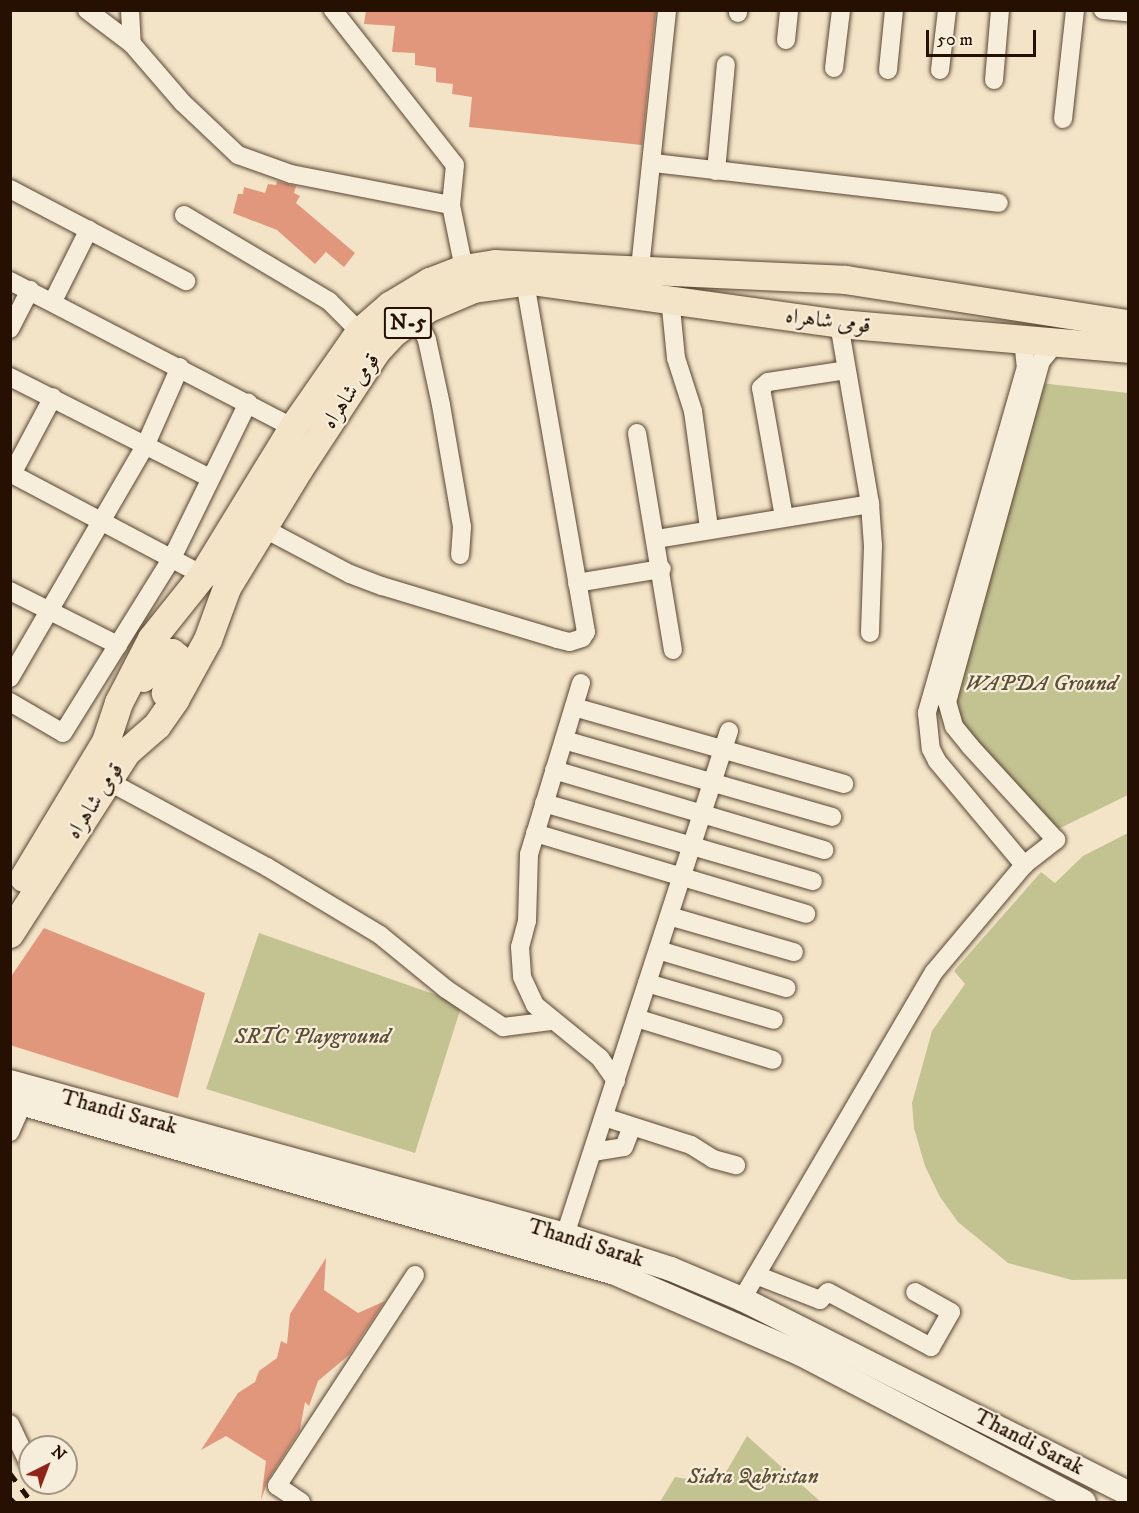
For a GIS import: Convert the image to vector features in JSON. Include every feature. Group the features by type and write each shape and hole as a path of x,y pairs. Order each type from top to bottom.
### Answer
{"highway":[{"name":"قومی شاہراہ","path":"10,900 116,748 157,726 192,672 227,588 263,528 377,351 430,282 464,269 496,264 740,273 846,280 968,298 1041,313 1128,324"},
{"path":"740,273 827,289 847,299 849,310 842,317 830,322"},
{"name":"قومی شاہراہ","path":"10,934 108,781 116,748 119,703 152,639 203,575 293,428 360,332 474,289 525,282 670,298 830,322 1128,349"},
{"path":"886,328 877,315 886,301 968,298"}],"main road":[{"name":"Thandi Sarak","path":"10,1082 565,1235 671,1269 742,1299 1128,1493"},
{"name":"Thandi Sarak","path":"17,1101 615,1273 801,1354 1084,1503"},
{"path":"1003,1459 1015,1436"}],"street":[{"path":"87,10 132,44 183,103 238,155 291,174 451,205"},
{"path":"130,10 132,44"},
{"path":"333,10 455,165 451,205 464,269"},
{"path":"640,268 654,163 667,10"},
{"path":"786,40 789,10"},
{"path":"834,68 841,10"},
{"path":"888,70 894,10"},
{"path":"940,70 947,10"},
{"path":"994,80 1000,10"},
{"path":"1063,119 1075,10"},
{"path":"1103,10 1128,12"},
{"path":"716,171 726,64"},
{"path":"654,163 999,203"},
{"path":"10,189 186,281"},
{"path":"184,215 329,301 360,332"},
{"path":"53,302 89,229"},
{"path":"10,281 180,367 293,428"},
{"path":"263,528 350,574 570,642 582,638 586,632 525,282"},
{"path":"10,329 30,290"},
{"path":"670,298 676,358 693,411 709,528"},
{"path":"403,316 427,340 441,405 462,527 460,555"},
{"path":"830,322 846,370 870,504 873,546 870,633"},
{"path":"1023,340 1026,367 927,713 931,749 937,761 1024,865"},
{"path":"742,1299 934,972 1024,865 1056,840 954,726 947,702 1041,361 1057,341"},
{"path":"10,678 50,613 146,444 180,367"},
{"path":"784,517 762,388 768,382 846,370"},
{"path":"10,377 210,478"},
{"path":"52,397 11,474 203,575"},
{"path":"10,702 63,733 172,558 249,403"},
{"path":"637,433 662,569 673,650"},
{"path":"657,539 709,528 870,504"},
{"path":"577,583 662,569"},
{"path":"10,591 118,645"},
{"path":"581,683 529,854 527,921 520,947 522,977 536,1005 551,1022 600,1058 616,1081"},
{"path":"574,707 844,784"},
{"path":"565,1235 729,731"},
{"path":"564,740 832,817"},
{"path":"554,770 824,850"},
{"path":"108,781 267,867 380,935 446,989 503,1027 551,1022"},
{"path":"544,803 813,881"},
{"path":"535,832 806,914"},
{"path":"669,916 794,952"},
{"path":"658,950 786,988"},
{"path":"647,983 774,1020"},
{"path":"636,1018 773,1060"},
{"path":"10,1132 17,1101"},
{"path":"604,1117 691,1145 713,1160 736,1165"},
{"path":"593,1152 624,1147 632,1126"},
{"path":"301,1503 277,1486 415,1275"},
{"path":"756,1275 819,1300 828,1292 931,1347 951,1312 915,1292"},
{"path":"10,1424 18,1441"}],"green space":[{"name":"WAPDA Ground","path":"1041,383 1128,393 1128,795 1056,830 941,707"},
{"path":"1128,833 1128,1279 1072,1280 1008,1263 958,1222 940,1197 925,1166 914,1128 912,1103 932,1031 965,984 954,971 1041,872 1055,883 1083,856"},
{"name":"SRTC Playground","path":"259,933 462,1004 415,1153 206,1089"},
{"name":"Sidra Qabristan","path":"747,1436 821,1502 660,1502 675,1477 719,1484"}],"building":[{"path":"366,10 656,10 642,145 469,127 472,97 452,94 453,84 436,82 436,68 415,65 415,53 392,52 395,26 364,24"},
{"path":"277,181 296,186 294,193 300,196 296,203 355,253 344,267 326,252 315,264 277,230 233,213 238,194 243,194 244,187 265,193 268,184 276,185"},
{"path":"44,928 205,993 178,1098 10,1045 10,978"},
{"path":"326,1258 324,1290 358,1313 385,1301 349,1355 318,1381 309,1406 305,1402 300,1430 268,1480 261,1500 266,1461 226,1436 201,1450 238,1393 255,1382 259,1371 277,1358 281,1341 287,1344 290,1314"}],"railway":[{"path":"10,1473 32,1502"},
{"path":"10,1498 14,1502"}]}
